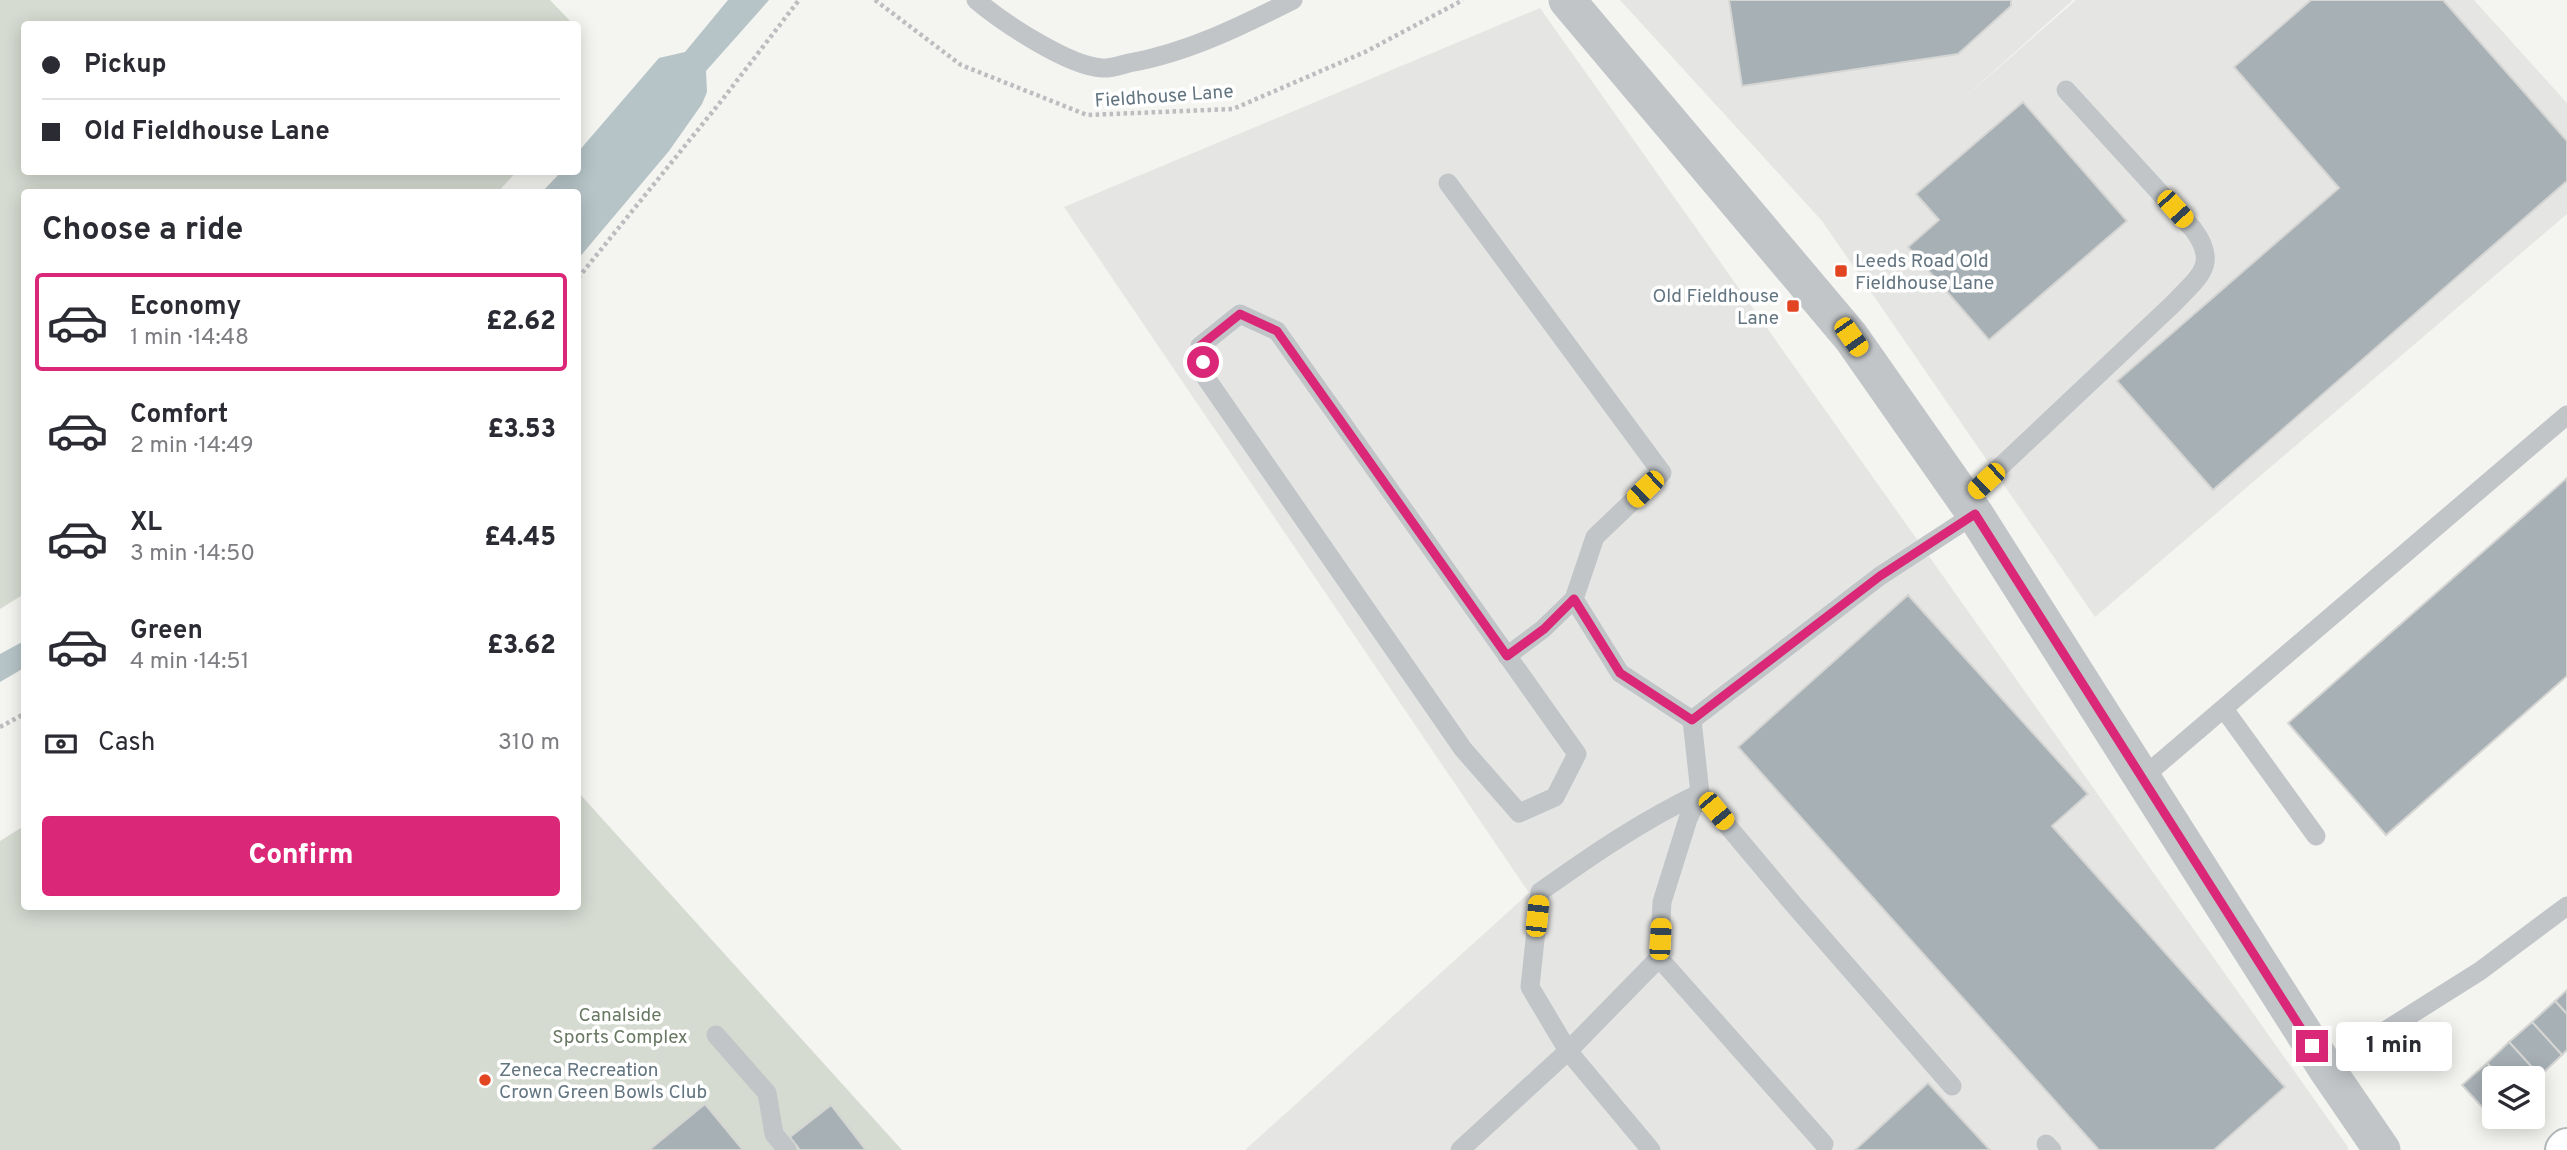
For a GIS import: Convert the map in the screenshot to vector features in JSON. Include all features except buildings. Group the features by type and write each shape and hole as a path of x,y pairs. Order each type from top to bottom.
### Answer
{"street":[{"path":"1567,0 1851,337 1970,507 2326,1068 2382,1150"}],"lane":[{"path":"976,0 1025,36 1065,57 1102,68 1138,62 1199,44 1293,0"},
{"path":"1692,720 1970,507 2202,272 2207,262 2202,241 2066,90"},
{"path":"1448,183 1662,473 1595,537 1574,599 1544,629 1507,656"},
{"path":"1240,314 1277,331 1507,656 1577,754 1555,796 1519,813 1463,749 1206,378 1200,346 1240,314"},
{"path":"2142,778 2567,415"},
{"path":"1574,599 1620,673 1692,720"},
{"path":"2224,709 2316,836"},
{"path":"1460,1150 1568,1051 1658,958 1662,902 1688,819 1700,793 1692,720"},
{"path":"1651,1150 1568,1051 1530,987 1540,892 1600,849 1660,812 1700,793"},
{"path":"1700,793 1952,1086"},
{"path":"2326,1068 2480,971 2567,906"},
{"path":"1658,958 1824,1144"},
{"path":"716,1035 767,1093 774,1134 787,1150"}],"path":[{"path":"581,274 799,0"},
{"name":"Fieldhouse Lane","path":"875,0 961,65 1087,115 1233,108 1365,52 1463,0"},
{"path":"0,727 21,716"}],"shaded area":[{"path":"728,0 769,0 706,71 707,92 702,104 669,151 581,255 581,189 545,189 558,175 581,175 581,149 659,58 685,52"},
{"path":"1620,0 2073,0 1958,103 2076,0 2474,0 2567,103 2567,214 2095,617 1822,221"},
{"path":"1540,8 2348,1150 1245,1150 1529,893 1064,207"},
{"path":"21,643 21,670 0,682 0,654"}],"green space":[{"path":"0,0 550,0 570,21 21,21 21,175 513,175 501,189 21,189 21,596 0,609"},
{"name":"Canalside Sports Complex","path":"581,795 902,1150 0,1150 0,841 21,828 21,910 581,910"}],"place":[{"name":"Leeds Road Old Fieldhouse Lane","path":"1841,271"},
{"name":"Old Fieldhouse Lane","path":"1793,306"},
{"name":"Zeneca Recreation Crown Green Bowls Club","path":"485,1080"}],"route":[{"path":"1203,362 1200,346 1240,314 1277,331 1507,656 1544,629 1574,599 1620,673 1692,720 1880,576 1975,514 2312,1046"}]}
